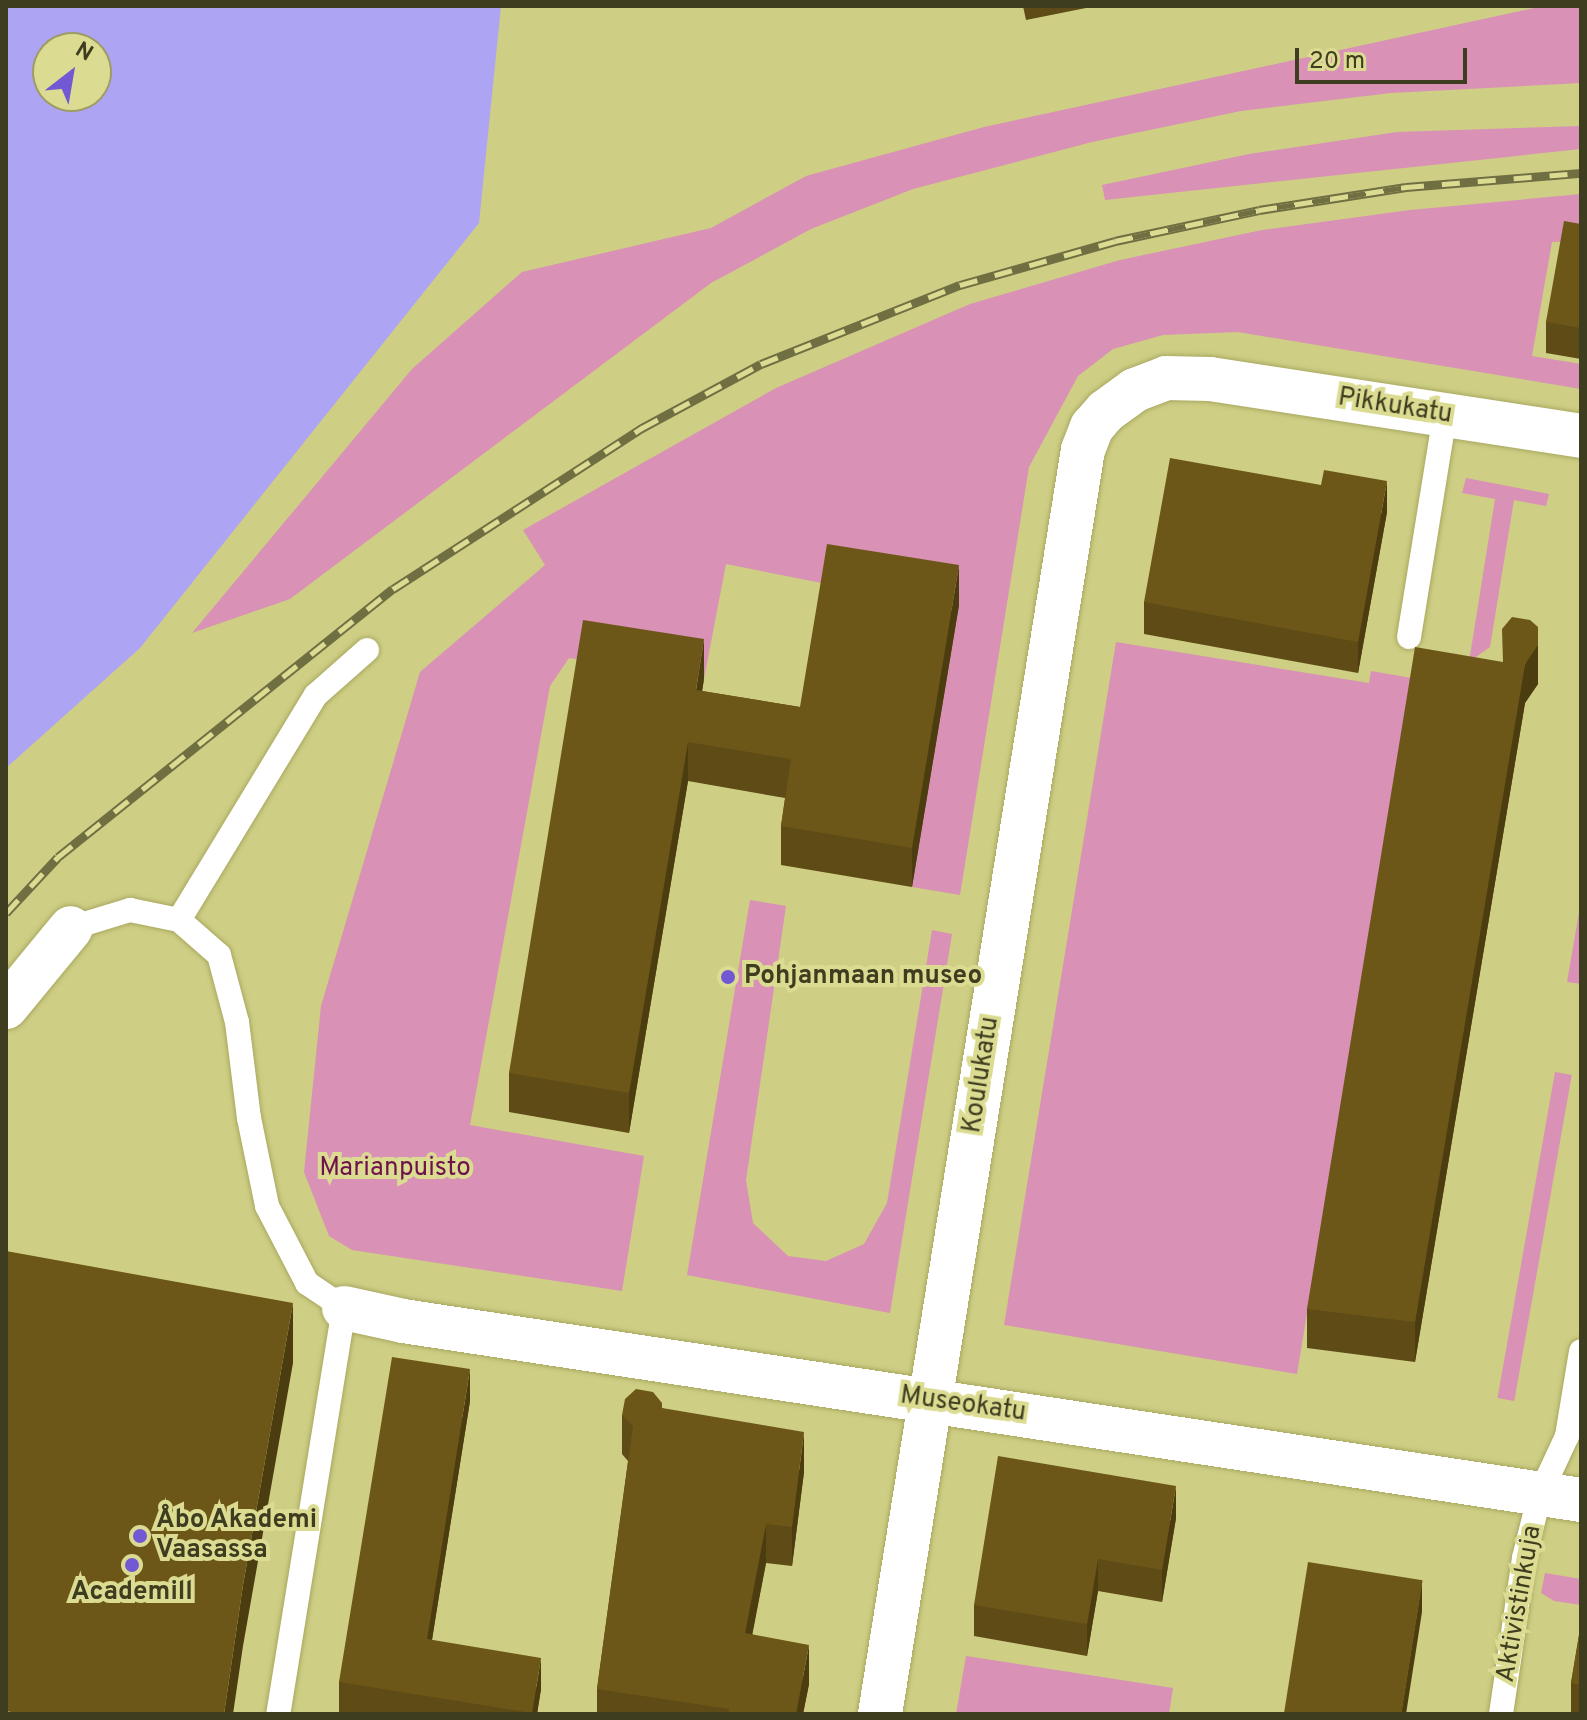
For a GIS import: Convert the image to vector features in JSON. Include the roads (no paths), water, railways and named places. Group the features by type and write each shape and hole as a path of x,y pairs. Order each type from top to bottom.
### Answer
{"street":[{"name":"Koulukatu","path":"880,1714 1083,450 1092,427 1106,411 1135,390 1166,378 1210,379"},
{"name":"Pikkukatu","path":"1210,379 1581,436"},
{"path":"6,1007 71,928"},
{"name":"Museokatu","path":"344,1308 403,1321 1561,1497"}],"lane":[{"path":"1409,637 1445,415"},
{"path":"179,920 316,695 367,650"},
{"path":"71,928 130,910 179,920 219,955 237,1022 249,1118 267,1206 307,1283 344,1308 278,1714"},
{"name":"Aktivistinkuja","path":"1501,1714 1524,1558 1561,1497 1581,1351"}],"railway":[{"path":"6,913 58,857 393,589 642,428 761,364 960,285 1115,241 1259,210 1406,187 1581,173"}],"place":[{"name":"Pohjanmaan museo","path":"728,977"},
{"name":"Åbo Akademi Vaasassa","path":"140,1536"},
{"name":"Academill","path":"132,1565"}],"park label":[{"name":"Marianpuisto","path":"395,1169"}]}
